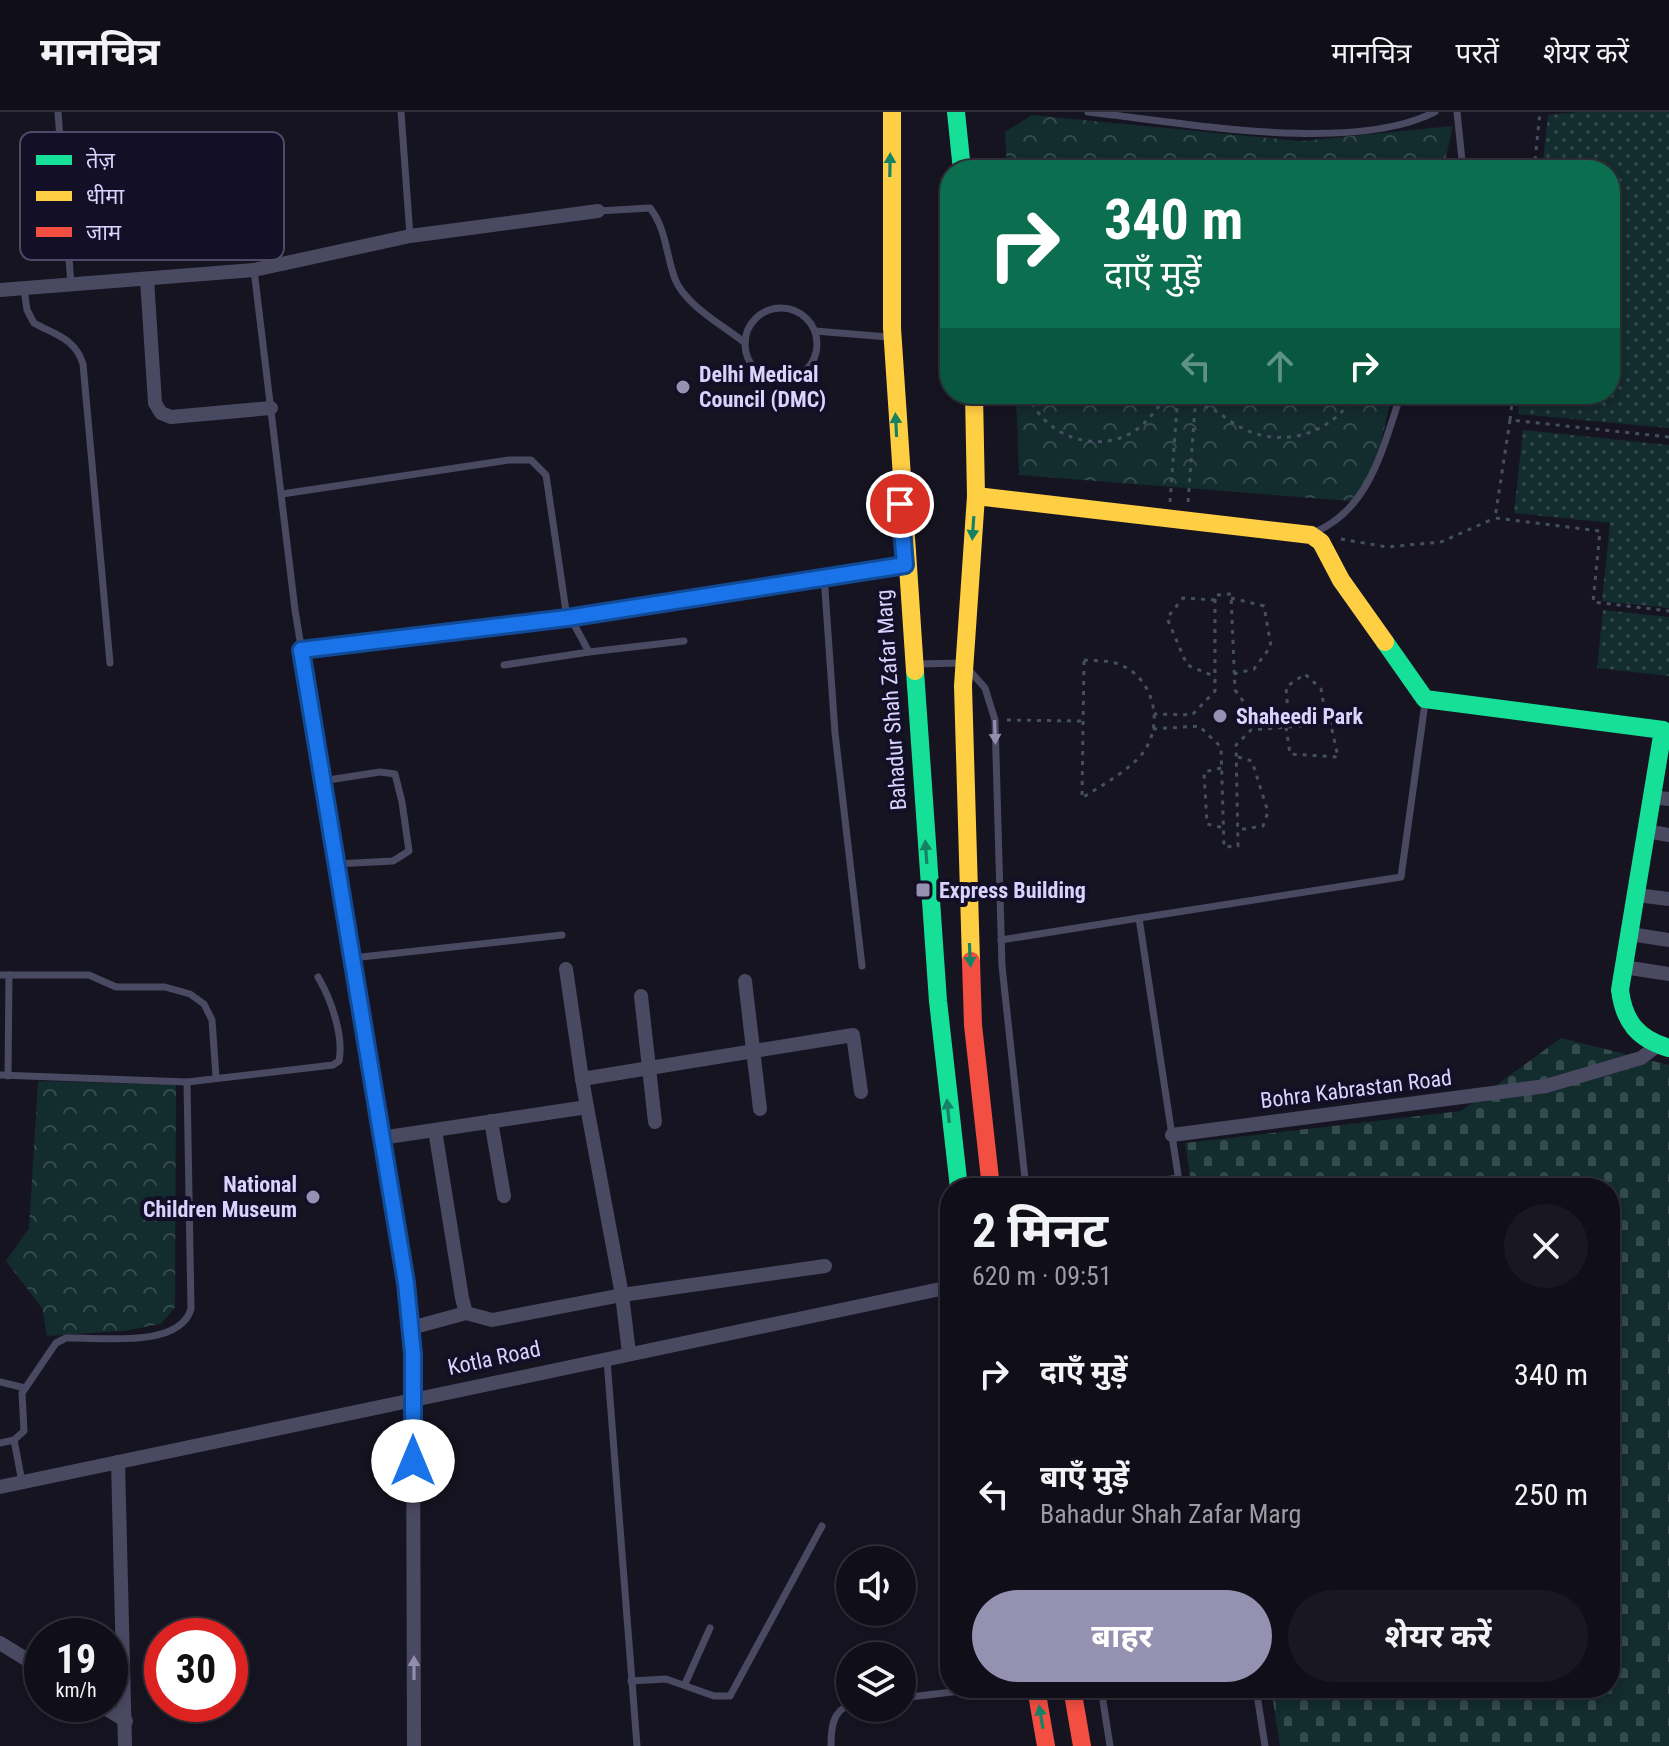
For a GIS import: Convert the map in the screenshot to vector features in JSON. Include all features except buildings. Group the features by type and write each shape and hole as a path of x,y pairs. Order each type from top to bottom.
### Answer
{"main road":[{"name":"Bahadur Shah Zafar Marg","path":"892,112 891,337 905,565 936,983 958,1178"},
{"path":"956,112 961,160"},
{"path":"974,404 976,496 964,663 973,1025 990,1178"},
{"path":"976,496 1307,535 1321,542 1341,580 1425,699 1666,731 1660,798 1646,831 1620,990 1621,1010 1627,1026 1663,1047"},
{"path":"1038,1698 1046,1746"},
{"path":"1074,1698 1082,1746"}],"street":[{"path":"0,290 254,270 410,236 598,211"},
{"path":"147,279 155,403 161,413 171,417 271,408"},
{"path":"1646,831 1669,835"},
{"path":"1637,895 1669,899"},
{"path":"1630,934 1669,940"},
{"path":"1624,967 1669,974"},
{"path":"566,969 582,1079 622,1295 629,1353"},
{"path":"745,981 760,1109"},
{"path":"641,996 655,1122"},
{"path":"582,1079 853,1035 861,1092"},
{"name":"Bohra Kabrastan Road","path":"1172,1135 1546,1086 1641,1058 1663,1047"},
{"path":"381,1138 587,1107"},
{"path":"491,1121 504,1196"},
{"path":"435,1130 466,1313"},
{"path":"411,1328 466,1313 492,1320 622,1295 825,1266"},
{"name":"Kotla Road","path":"0,1487 413,1397 940,1289"},
{"path":"413,1397 414,1746"},
{"path":"118,1462 123,1618"},
{"path":"0,1643 24,1658"},
{"path":"125,1746 126,1722"}],"lane":[{"path":"58,112 59,132"},
{"path":"401,112 410,236"},
{"path":"1088,112 1319,134 1371,129 1423,118 1435,112"},
{"path":"1457,112 1462,160"},
{"path":"598,211 650,208 658,218 676,282 684,294 745,343 750,361 764,375 792,378 814,359 815,331 803,315 775,308 757,317 745,343"},
{"path":"69,260 71,286"},
{"path":"254,270 301,650 411,1328 413,1397"},
{"path":"24,289 27,310 34,323 69,341 83,364 110,663"},
{"path":"815,331 891,337"},
{"path":"1307,535 1333,524 1359,501 1397,404"},
{"path":"282,494 509,460 531,460 546,475 568,618 589,652"},
{"path":"301,650 568,618 905,565"},
{"path":"824,576 835,733 862,966"},
{"path":"504,665 684,641"},
{"path":"914,664 964,663 985,688 995,720 1001,940 1025,1178"},
{"path":"1001,940 1401,877 1425,699"},
{"path":"322,781 380,772 395,774 408,835 409,851 393,861 335,864"},
{"path":"1139,918 1178,1178"},
{"path":"352,958 562,935"},
{"path":"216,1077 212,1020 204,1004 190,994 165,987 116,987 89,975 4,975 4,1075 187,1082 336,1064 340,1053 334,1015 318,977"},
{"path":"0,1443 14,1440 24,1431 25,1388 56,1343 66,1338 130,1338 174,1332 187,1323 191,1309 187,1082"},
{"path":"607,1358 637,1746"},
{"path":"0,1382 25,1388"},
{"path":"14,1440 22,1482"},
{"path":"631,1681 666,1679 714,1696 730,1696 822,1526"},
{"path":"685,1684 710,1628"},
{"path":"916,1696 940,1693"},
{"path":"1103,1698 1110,1746"},
{"path":"1258,1698 1265,1746"},
{"path":"831,1746 836,1716"}],"path":[{"path":"1535,160 1540,112"},
{"path":"1032,404 1059,433 1086,441 1117,439 1143,425 1160,405 1177,404 1205,406 1244,430 1287,438 1311,433 1332,422 1347,404"},
{"path":"1177,404 1178,518"},
{"path":"1495,518 1512,404"},
{"path":"1178,518 1195,405"},
{"path":"1510,420 1669,437"},
{"path":"1358,541 1387,547 1441,542 1495,518 1600,531 1593,602 1669,611"},
{"path":"1153,729 1199,726 1221,747 1224,847 1238,846 1236,745 1251,730 1352,722 1353,712 1252,713 1235,690 1231,594 1215,595 1215,691 1192,715 1154,714"},
{"path":"1215,600 1183,598 1167,618 1187,665 1216,677"},
{"path":"1231,598 1264,606 1271,646 1254,669 1234,674"},
{"path":"1084,660 1119,663 1136,674 1146,685 1154,714 1153,729 1142,755 1082,798 1084,660"},
{"path":"1288,713 1286,687 1305,674 1321,689 1325,713"},
{"path":"995,720 1083,721"},
{"path":"1286,727 1290,754 1338,757 1331,723"},
{"path":"1238,757 1252,761 1268,812 1263,826 1238,830"},
{"path":"1221,768 1204,772 1207,824 1224,828"}],"green space":[{"path":"1669,112 1669,428 1518,414 1519,404 1620,404 1620,160 1543,160 1548,115"},
{"path":"1032,115 1301,141 1453,126 1445,160 1006,160 1005,132"},
{"path":"1016,404 1390,404 1374,474 1350,501 1019,475"},
{"path":"1523,430 1669,445 1669,608 1602,601 1610,523 1514,513"},
{"path":"1603,610 1669,617 1669,676 1597,668"},
{"path":"1561,1038 1669,1065 1669,1746 1280,1746 1273,1698 1620,1698 1620,1178 1190,1178 1185,1143 1461,1111"},
{"path":"38,1081 176,1085 175,1307 161,1324 123,1331 47,1336 42,1308 6,1261 29,1228"}],"traffic: fast":[{"path":"956,112 961,160"},
{"path":"1385,642 1425,699 1663,730 1620,990 1625,1011 1634,1028 1649,1040 1669,1048"},
{"path":"915,671 938,1001 958,1178"}],"traffic: slow":[{"path":"892,112 892,328 915,671"},
{"path":"971,961 963,686 976,496 974,404"},
{"path":"976,496 1311,535 1321,542 1341,580 1385,642"}],"traffic: jam":[{"path":"971,961 973,1025 990,1178"},
{"path":"1038,1698 1046,1746"},
{"path":"1074,1698 1082,1746"}],"place":[{"name":"Delhi Medical Council (DMC)","path":"683,387"},
{"name":"Shaheedi Park","path":"1220,716"},
{"name":"Express Building","path":"923,890"},
{"name":"National Children Museum","path":"313,1197"}],"route":[{"path":"413,1461 413,1354 406,1283 301,650 567,618 761,585 905,565 900,504"}]}
